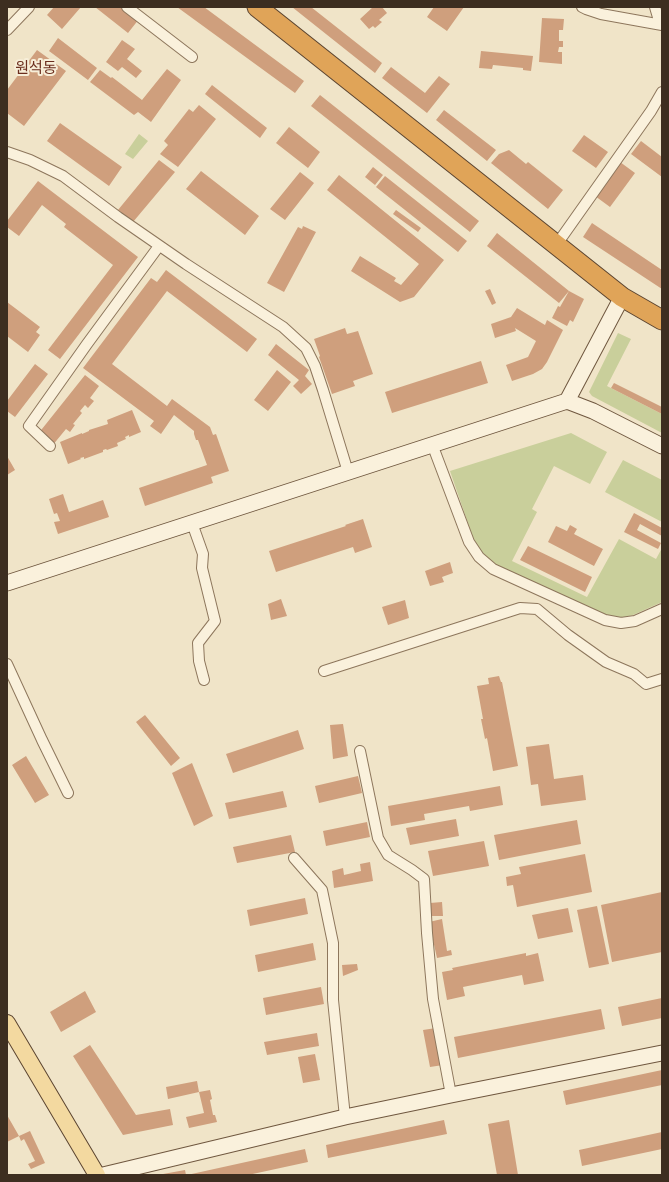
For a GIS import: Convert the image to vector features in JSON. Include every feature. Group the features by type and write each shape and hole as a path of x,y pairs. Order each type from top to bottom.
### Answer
{"highway":[{"path":"257,7 557,244 622,298 662,320"}],"main road":[{"path":"567,401 622,298"},
{"path":"7,584 567,401 593,410 662,446"},
{"path":"7,1023 97,1175"},
{"path":"103,1175 451,1094 662,1053"}],"street":[{"path":"7,30 29,7"},
{"path":"127,7 192,57"},
{"path":"582,7 601,14 661,24 656,7"},
{"path":"557,244 651,111 662,92"},
{"path":"7,152 30,160 63,176 159,246 278,323 306,348 315,366 348,472"},
{"path":"50,446 28,426 159,246"},
{"path":"432,444 469,542 479,557 493,569 605,620 622,623 635,621 662,609"},
{"path":"192,523 203,554 202,568 215,621 198,643 199,662 204,680"},
{"path":"324,671 520,608 537,608 568,635 606,662 634,674 646,684 662,679"},
{"path":"7,664 68,793"},
{"path":"360,750 378,838 388,855 424,879 433,999 451,1094"},
{"path":"294,858 322,890 333,943 333,1000 345,1118"}],"green space":[{"path":"139,134 148,141 133,159 125,154"},
{"path":"618,333 631,339 607,386 662,414 662,433 592,396 589,392"},
{"path":"571,433 607,452 590,484 554,466 532,509 537,512 512,561 587,597 619,539 656,559 662,548 662,602 633,615 623,618 606,616 497,567 481,551 473,538 450,471"},
{"path":"623,460 662,480 662,522 605,492"}],"building":[{"path":"54,7 81,7 62,29 47,15"},
{"path":"95,7 124,7 139,19 128,33"},
{"path":"177,7 204,7 304,81 295,93"},
{"path":"292,7 311,7 382,63 375,73"},
{"path":"373,7 382,7 387,13 379,20 382,22 375,28 373,26 369,29 360,19"},
{"path":"434,7 464,7 447,31 427,17"},
{"path":"542,18 564,19 563,30 559,30 559,41 563,41 563,47 559,47 558,52 562,52 562,64 539,62"},
{"path":"58,38 97,68 88,80 49,51"},
{"path":"122,40 135,49 127,59 142,71 136,78 122,67 118,71 106,62"},
{"path":"37,50 66,71 24,126 7,113 7,90"},
{"path":"481,51 533,56 531,71 523,70 523,68 493,65 492,69 479,68"},
{"path":"391,67 425,93 439,76 450,84 427,113 382,78"},
{"path":"167,69 181,80 151,122 138,112 134,115 90,82 100,70 111,78 112,77 142,100"},
{"path":"212,85 267,128 260,138 205,94"},
{"path":"320,95 479,221 470,232 311,106"},
{"path":"199,105 216,119 178,167 160,154 168,145 164,141 189,109 193,112"},
{"path":"444,110 496,150 487,161 436,120"},
{"path":"60,123 122,167 109,186 47,141"},
{"path":"289,127 320,152 308,168 276,143"},
{"path":"584,135 608,152 596,168 572,151"},
{"path":"641,141 662,157 662,177 631,154"},
{"path":"509,150 526,164 528,162 563,190 548,209 491,163 499,154"},
{"path":"159,160 175,172 133,222 118,210"},
{"path":"620,162 635,173 610,207 595,196"},
{"path":"373,167 383,175 375,185 365,177"},
{"path":"201,171 259,216 245,235 186,189"},
{"path":"300,172 314,183 285,220 270,209"},
{"path":"339,175 444,260 414,297 400,302 351,271 360,256 396,278 394,281 401,285 419,264 327,190"},
{"path":"385,176 467,241 458,252 376,187"},
{"path":"38,181 138,257 60,359 48,350 113,265 64,227 66,224 42,205 19,236 7,227 7,221"},
{"path":"396,210 421,228 418,232 393,214"},
{"path":"592,223 662,270 662,289 583,237"},
{"path":"303,226 316,232 284,292 267,283 298,227 302,229"},
{"path":"497,233 569,291 559,303 487,246"},
{"path":"166,270 257,339 247,352 167,291 112,364 167,406 172,399 210,427 213,435 216,434 229,471 211,477 213,483 145,506 139,488 207,465 198,440 196,440 194,431 174,415 161,434 150,426 154,421 83,368 151,278 157,282"},
{"path":"490,289 496,303 492,305 485,291"},
{"path":"569,291 584,299 573,322 570,320 567,326 552,318 558,306 560,307"},
{"path":"7,302 40,327 36,332 40,335 28,352 7,336"},
{"path":"517,308 545,325 547,320 563,330 542,369 533,374 512,381 506,365 528,357 536,341 515,328 516,331 495,338 491,324 511,317"},
{"path":"345,328 347,334 358,331 373,374 353,381 355,386 332,394 314,339"},
{"path":"276,344 309,370 305,376 312,384 301,394 293,386 299,380 268,355"},
{"path":"481,361 488,383 392,413 385,392"},
{"path":"35,364 48,374 15,417 7,411 7,401"},
{"path":"277,370 291,382 268,411 254,400"},
{"path":"85,375 99,386 90,398 94,401 88,408 85,405 80,411 82,413 73,424 75,425 70,432 66,429 52,446 38,434"},
{"path":"614,383 662,407 662,414 611,388"},
{"path":"132,410 141,432 125,437 126,439 117,443 118,446 103,450 103,452 84,459 84,457 80,458 81,459 68,464 60,442 108,424 107,420"},
{"path":"7,456 15,470 7,475"},
{"path":"63,494 69,512 103,500 109,517 58,534 54,522 60,521 57,513 54,514 49,499"},
{"path":"634,513 662,528 662,536 640,524 637,530 661,543 658,549 624,532"},
{"path":"363,519 372,547 355,553 353,547 276,572 269,551"},
{"path":"570,525 577,529 574,534 603,549 594,566 548,542 556,526 567,531"},
{"path":"528,546 592,577 585,592 520,560"},
{"path":"450,562 453,573 442,577 444,582 430,586 425,571"},
{"path":"281,599 287,616 271,620 268,604"},
{"path":"405,600 409,618 388,625 382,607"},
{"path":"499,676 502,682 518,766 493,771 487,738 485,739 481,719 483,719 477,686 489,684 488,678"},
{"path":"145,715 180,758 171,766 136,722"},
{"path":"343,724 348,756 333,759 330,725"},
{"path":"298,730 304,749 233,773 226,754"},
{"path":"549,744 554,779 583,775 586,800 541,806 538,784 531,785 526,747"},
{"path":"26,756 49,795 35,803 12,765"},
{"path":"192,763 213,816 194,826 172,773"},
{"path":"358,776 362,793 319,803 315,786"},
{"path":"500,786 503,805 470,811 469,806 424,814 425,820 391,826 388,806"},
{"path":"283,791 287,807 229,819 225,803"},
{"path":"456,819 459,836 410,845 406,828"},
{"path":"577,820 581,844 499,860 494,835"},
{"path":"367,822 370,837 326,846 323,831"},
{"path":"291,835 295,852 237,863 233,847"},
{"path":"484,841 489,866 433,876 428,851"},
{"path":"585,854 592,892 517,907 513,885 507,886 506,877 521,874 519,867"},
{"path":"370,862 373,881 334,888 332,871 343,868 344,875 361,871 360,864"},
{"path":"662,892 662,952 612,962 601,905"},
{"path":"305,898 308,914 250,926 247,910"},
{"path":"442,902 443,916 431,916 430,903"},
{"path":"597,906 609,964 589,968 577,910"},
{"path":"568,908 573,932 538,939 532,915"},
{"path":"442,919 447,951 451,950 452,955 437,958 429,922"},
{"path":"313,943 316,960 258,972 255,955"},
{"path":"526,953 526,956 538,953 544,981 524,985 522,975 463,987 465,996 447,1000 442,972 453,970 452,968"},
{"path":"357,964 358,970 343,976 342,965"},
{"path":"321,987 324,1004 266,1015 263,998"},
{"path":"85,991 96,1012 61,1032 50,1012"},
{"path":"662,998 662,1018 622,1026 618,1007"},
{"path":"601,1009 605,1029 458,1058 454,1037"},
{"path":"436,1028 443,1065 430,1067 423,1030"},
{"path":"317,1033 319,1046 267,1055 264,1042"},
{"path":"90,1045 136,1115 170,1109 173,1125 123,1135 73,1056"},
{"path":"315,1054 320,1080 303,1083 298,1057"},
{"path":"662,1070 662,1085 566,1105 563,1091"},
{"path":"197,1081 199,1092 168,1099 166,1087"},
{"path":"210,1090 213,1115 215,1115 217,1122 189,1128 186,1117 204,1113 199,1092"},
{"path":"7,1115 19,1136 7,1142"},
{"path":"444,1120 447,1134 328,1158 326,1145"},
{"path":"509,1120 518,1175 497,1175 488,1124"},
{"path":"30,1131 45,1163 31,1169 28,1164 35,1161 24,1139 21,1141 19,1136"},
{"path":"662,1132 662,1149 582,1166 579,1150"},
{"path":"305,1149 308,1162 248,1175 187,1175"},
{"path":"185,1170 186,1175 163,1175 163,1174"}],"district":[{"name":"원석동","path":"36,69"}]}
